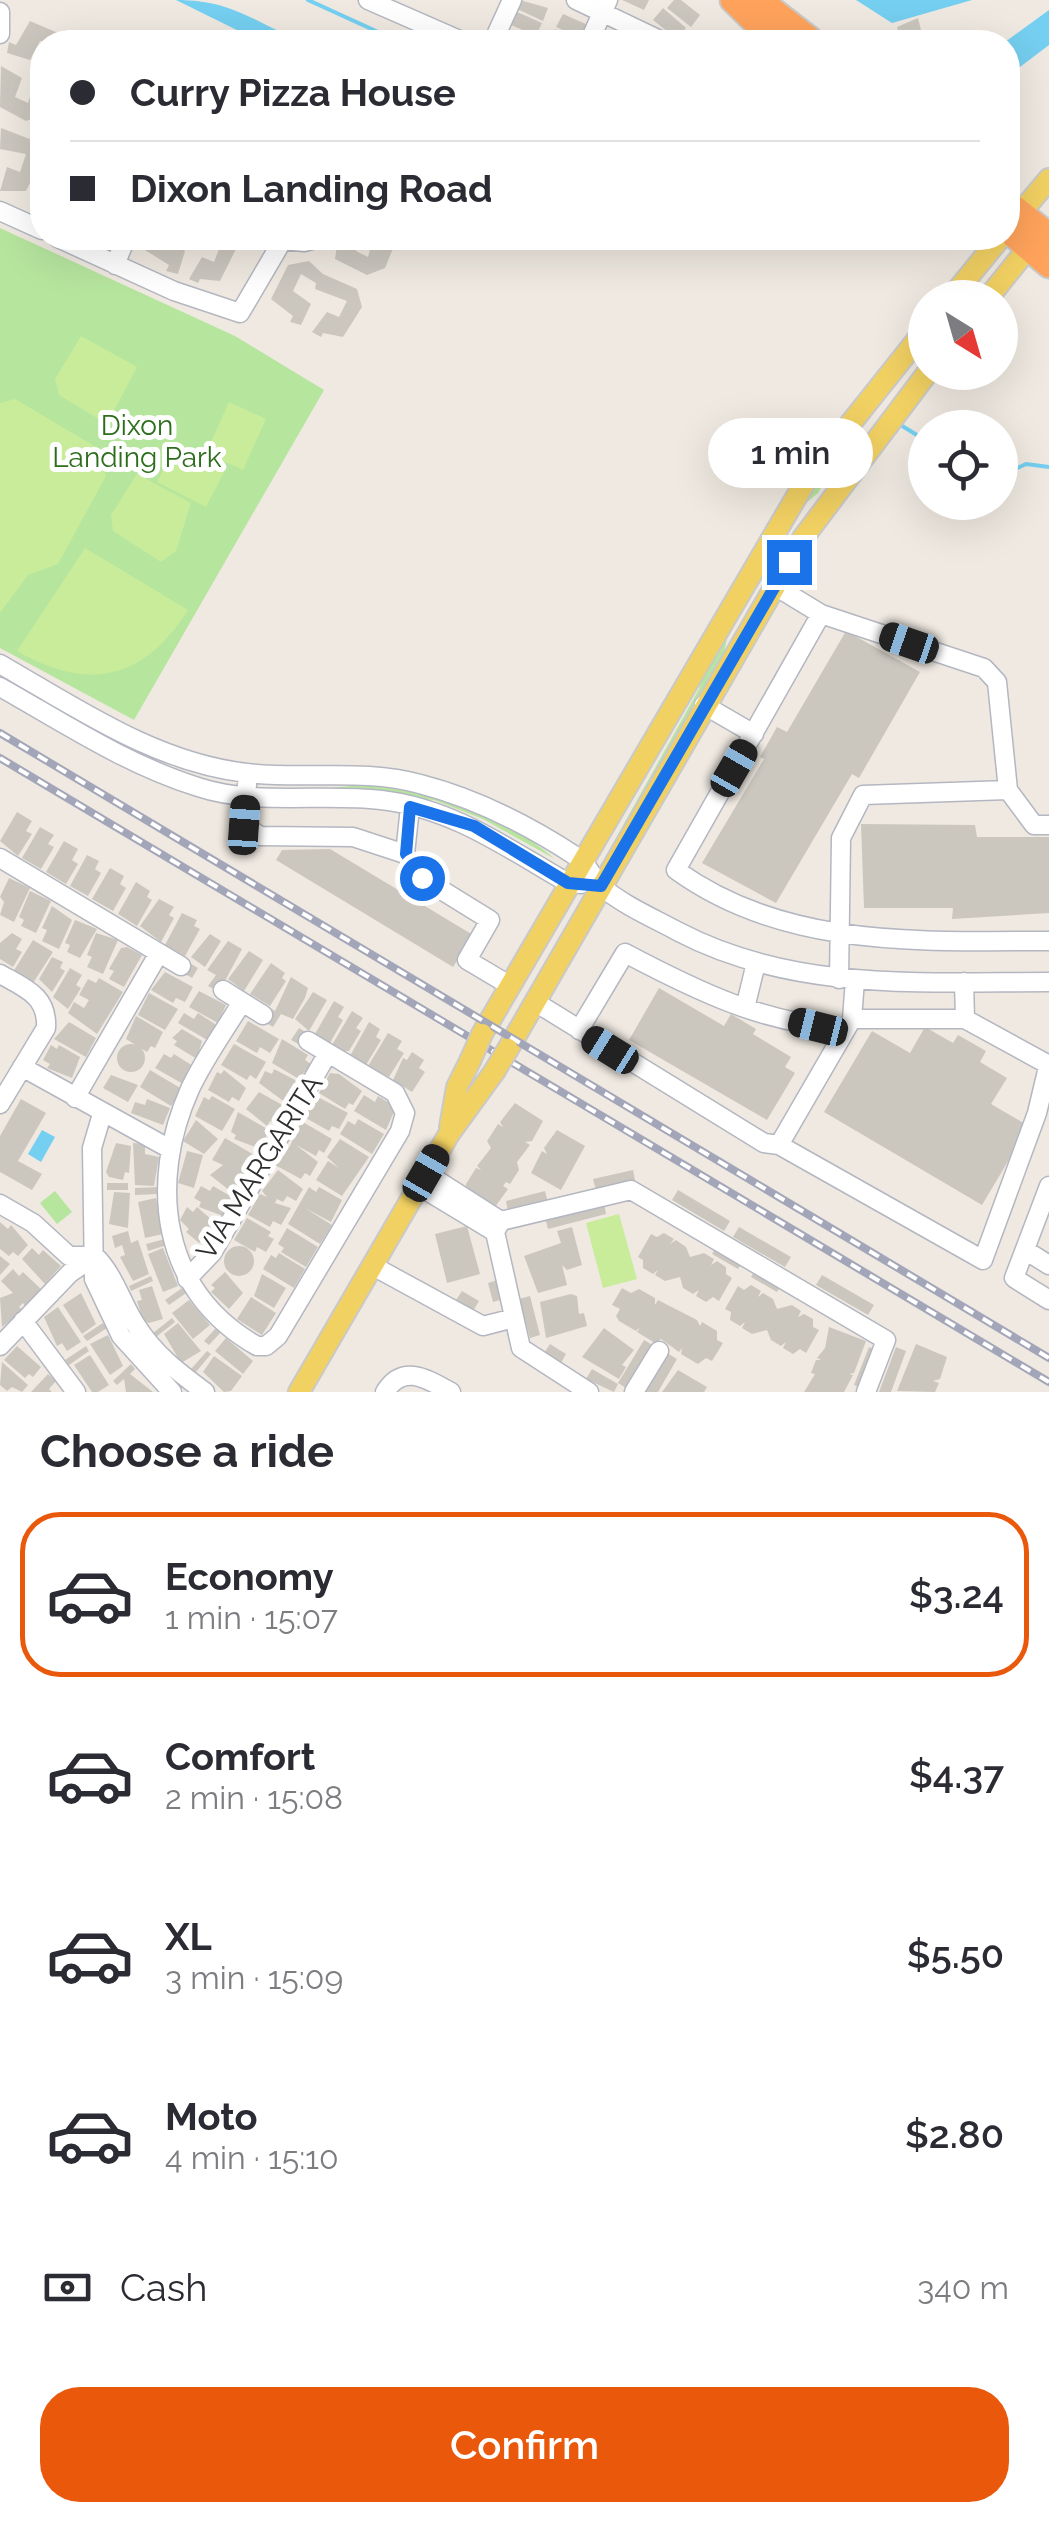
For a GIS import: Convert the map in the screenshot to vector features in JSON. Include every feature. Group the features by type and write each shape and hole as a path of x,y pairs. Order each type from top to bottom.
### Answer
{"highway":[{"path":"733,0 764,30"},
{"path":"759,0 798,30"},
{"path":"1042,234 1049,265"}],"main road":[{"path":"1020,210 1049,180"},
{"path":"1003,280 1042,234"},
{"path":"966,280 990,250"},
{"path":"449,1134 458,1087 508,985 808,478 908,352"},
{"path":"299,1392 449,1134 494,1072 774,586 864,453 914,390"}],"street":[{"path":"368,0 437,30"},
{"path":"498,30 512,0"},
{"path":"576,0 606,6 645,30"},
{"path":"595,30 606,6"},
{"path":"0,210 30,224"},
{"path":"83,250 223,310 240,312 277,250"},
{"path":"115,265 121,250"},
{"path":"774,586 821,614 984,668 996,682 1008,790 1034,824 1049,825"},
{"path":"821,614 676,870 699,887 768,920 841,934 1049,941"},
{"path":"0,664 143,744 200,765 248,774 386,778 420,783 488,809 582,860 601,886 679,932 756,962 847,980 1049,982"},
{"path":"0,687 132,762 200,788 246,796 383,800 474,826 568,883 601,886"},
{"path":"704,704 754,734"},
{"path":"248,774 244,825 260,836 353,838 406,854"},
{"path":"779,1144 849,1023 841,934 841,838 863,794 1008,790"},
{"path":"410,807 406,854 422,878 490,920 467,960 508,985"},
{"path":"0,858 182,966"},
{"path":"75,1098 159,953"},
{"path":"535,1002 578,1030 764,1143 779,1144 984,1260 1037,1113 1048,1066 965,1018 818,1027 703,994 625,953 578,1030"},
{"path":"745,1008 756,962"},
{"path":"0,974 41,1000 47,1014 46,1028 2,1095"},
{"path":"964,982 965,1018"},
{"path":"224,990 263,1014"},
{"path":"242,1002 191,1086 164,1179 168,1220 187,1279 248,1341 266,1346 278,1336 400,1130 405,1113 395,1093 308,1041"},
{"name":"VIA MARGARITA","path":"187,1279 212,1253 328,1053"},
{"path":"22,1068 170,1150"},
{"path":"102,1114 92,1148 94,1279 122,1336 172,1392"},
{"path":"422,1180 498,1227 631,1190 886,1340 866,1392"},
{"path":"1049,1186 1014,1278 1049,1300"},
{"path":"0,1204 33,1223 69,1256 95,1256 109,1269 130,1316 158,1354 206,1392"},
{"path":"498,1227 521,1348 589,1392"},
{"path":"1024,1250 1049,1265"},
{"path":"0,1346 70,1273 95,1256"},
{"path":"373,1266 483,1326 514,1318"},
{"path":"24,1322 76,1392"},
{"path":"634,1392 659,1350"},
{"path":"385,1392 398,1376 408,1374 451,1392"}],"green space":[{"name":"Dixon Landing Park","path":"0,228 30,242 30,250 48,250 235,336 324,390 134,720 0,648"},
{"path":"81,336 137,367 107,424 59,395 55,379"},
{"path":"15,399 96,447 106,476 58,564 28,575 0,613 0,403"},
{"path":"229,402 266,419 243,470 206,453"},
{"path":"175,447 224,472 206,507 157,482"},
{"path":"839,456 818,493 793,514"},
{"path":"137,474 191,503 176,551 161,562 113,531 111,515"},
{"path":"85,548 188,610 153,652 133,665 91,675 67,672 17,651"},
{"path":"729,629 724,653 606,856 699,689 704,668"},
{"path":"362,785 413,792 464,807 513,830 555,859 483,819 434,800 298,791"},
{"path":"55,1191 72,1212 57,1224 40,1203"},
{"path":"619,1214 637,1279 603,1288 586,1223"}],"water":[{"path":"176,0 227,8 277,30 237,30"},
{"path":"856,0 972,0 892,23"},
{"path":"1049,10 1049,45 1020,67 1020,31"},
{"path":"42,1130 55,1137 41,1162 28,1154"}],"building":[{"path":"520,0 548,8 543,21 515,8"},
{"path":"622,0 649,0 644,10"},
{"path":"674,0 681,0 700,15 691,27 667,8"},
{"path":"663,8 686,28 666,30 653,20"},
{"path":"515,11 542,23 539,30 522,30 509,24"},
{"path":"563,14 588,25 586,30 556,27"},
{"path":"918,18 921,30 898,30"},
{"path":"30,21 51,30 30,30 30,60 7,53 9,42 16,45"},
{"path":"1,66 22,78 15,97 28,103 30,97 30,120 26,121 0,107"},
{"path":"1,128 30,139 30,183 26,191 0,191 7,167 20,172 26,154 0,149"},
{"path":"145,250 185,251 178,274 166,271 169,265"},
{"path":"219,250 236,250 220,281 200,279 198,283 189,279 202,257 214,262"},
{"path":"336,250 356,250 368,257 370,250 392,250 385,268 367,275 335,259"},
{"path":"309,261 323,274 357,289 362,307 343,337 323,333 321,337 312,332 327,312 339,317 347,301 315,289 316,283 301,274 293,291 311,304 301,325 290,322 293,316 271,299 288,265"},
{"path":"846,631 920,672 859,778 852,774 776,903 702,863 764,759 760,757 777,727 787,732"},
{"path":"17,812 32,821 26,831 32,834 18,856 0,841"},
{"path":"861,824 975,825 977,837 1049,837 1049,913 952,919 953,908 864,908"},
{"path":"40,827 54,835 48,844 54,847 41,869 22,858"},
{"path":"64,841 78,849 72,860 78,864 66,884 46,872"},
{"path":"330,849 473,935 453,967 276,860 282,850"},
{"path":"87,855 99,861 95,869 101,873 88,896 70,886"},
{"path":"110,868 124,876 120,884 126,888 113,911 92,899"},
{"path":"9,878 30,888 14,922 0,915 4,902 0,897"},
{"path":"136,882 150,891 147,897 152,900 137,926 118,914"},
{"path":"30,891 51,901 36,933 21,926 24,920 19,917"},
{"path":"159,899 174,907 169,915 174,918 161,942 140,926"},
{"path":"52,906 72,920 59,949 42,941 47,930 42,928"},
{"path":"182,913 197,920 194,926 200,929 185,956 165,945"},
{"path":"75,920 97,929 80,958 67,952 70,945 65,943"},
{"path":"12,933 22,939 16,949 22,952 13,967 0,959 0,943"},
{"path":"96,933 118,940 103,974 87,967 92,957 87,955"},
{"path":"210,934 221,941 205,967 191,957"},
{"path":"33,940 53,952 33,983 13,972"},
{"path":"228,941 242,949 219,992 208,986 216,975 207,970"},
{"path":"121,948 142,955 124,987 109,979 114,971 109,969"},
{"path":"249,951 263,960 244,991 228,979"},
{"path":"52,957 63,962 60,968 65,971 52,992 39,979"},
{"path":"188,962 198,968 192,978 182,972"},
{"path":"271,963 285,973 282,978 286,981 270,1006 250,994"},
{"path":"70,968 82,975 76,985 81,988 68,1009 53,997"},
{"path":"165,972 193,987 185,1002 176,998 173,1003 151,990"},
{"path":"291,977 308,988 305,998 293,1019 281,1014 273,1027 263,1021 270,1008 275,1011"},
{"path":"99,978 123,992 97,1034 68,1013 74,1002 84,1008 89,1000 79,995 88,979 96,983"},
{"path":"659,988 724,1026 731,1014 756,1029 753,1034 791,1057 785,1067 795,1073 767,1120 629,1040"},
{"path":"199,991 226,1005 218,1023 189,1007"},
{"path":"313,992 327,1000 309,1031 295,1019"},
{"path":"149,993 178,1009 165,1030 138,1015"},
{"path":"334,1001 344,1007 338,1017 343,1020 330,1043 315,1034"},
{"path":"352,1011 363,1018 356,1028 361,1031 349,1051 343,1051 332,1045"},
{"path":"184,1013 194,1019 198,1013 218,1026 209,1041 178,1023"},
{"path":"136,1016 163,1032 155,1048 151,1046 147,1052 126,1039"},
{"path":"248,1021 279,1039 270,1053 260,1047 257,1053 236,1041"},
{"path":"69,1022 96,1038 86,1057 54,1039"},
{"path":"369,1022 380,1029 376,1037 381,1040 366,1065 350,1056"},
{"path":"925,1027 953,1043 958,1035 986,1051 980,1062 1007,1078 991,1104 1029,1126 982,1205 824,1112 872,1031 910,1053"},
{"path":"299,1028 307,1033 300,1045 291,1040"},
{"path":"182,1029 202,1041 197,1059 174,1045 177,1041 172,1038"},
{"path":"388,1033 402,1041 397,1049 404,1053 389,1077 368,1066"},
{"path":"282,1039 308,1055 305,1060 311,1064 299,1079 272,1063"},
{"path":"131,1044 141,1048 145,1058 141,1068 131,1072 121,1068 117,1058 121,1048"},
{"path":"234,1044 266,1062 256,1079 250,1075 247,1080 221,1065"},
{"path":"51,1045 57,1049 59,1045 80,1057 72,1078 47,1068 50,1064 43,1060"},
{"path":"412,1052 424,1060 419,1068 425,1072 412,1092 393,1080 403,1058 407,1060"},
{"path":"164,1054 171,1058 174,1054 193,1066 183,1084 155,1068"},
{"path":"274,1069 295,1080 296,1087 286,1103 259,1083 265,1071 272,1074"},
{"path":"150,1070 182,1089 171,1106 140,1087"},
{"path":"224,1070 246,1088 239,1101 232,1097 229,1102 208,1090 217,1072 221,1074"},
{"path":"330,1073 339,1074 362,1091 353,1105 349,1103 345,1109 319,1093"},
{"path":"111,1075 138,1085 128,1102 103,1088"},
{"path":"259,1092 286,1107 276,1125 270,1121 267,1126 246,1109"},
{"path":"364,1095 375,1102 378,1096 396,1107 386,1130 354,1111"},
{"path":"212,1096 235,1109 222,1131 195,1116 204,1097 209,1100"},
{"path":"316,1096 348,1113 339,1129 332,1126 329,1131 304,1117"},
{"path":"21,1099 46,1113 18,1161 42,1174 32,1190 0,1172 0,1136"},
{"path":"147,1099 170,1108 163,1125 131,1113 135,1102 145,1105"},
{"path":"515,1103 543,1121 532,1141 525,1142 530,1145 517,1162 519,1170 510,1184 506,1182 503,1186 508,1189 495,1207 466,1190 466,1184 476,1168 481,1170 477,1166 491,1148 487,1141 498,1124 503,1127 500,1122"},
{"path":"238,1112 269,1130 261,1149 234,1139 236,1135 231,1132"},
{"path":"358,1119 384,1134 372,1154 340,1134 348,1121 355,1125"},
{"path":"196,1120 218,1139 204,1154 183,1141"},
{"path":"301,1121 332,1139 324,1153 319,1150 316,1156 296,1145 318,1162 310,1176 305,1173 301,1179 275,1165 290,1146"},
{"path":"557,1130 585,1146 561,1190 531,1173 542,1151 547,1154 544,1148"},
{"path":"225,1138 256,1156 234,1194 210,1175 223,1165 212,1160"},
{"path":"340,1139 369,1157 342,1196 316,1180 328,1161 339,1168 327,1157"},
{"path":"116,1143 131,1146 129,1173 125,1172 123,1180 109,1177 106,1172"},
{"path":"133,1143 145,1144 145,1154 159,1157 154,1186 135,1185"},
{"path":"187,1151 203,1155 194,1188 178,1183"},
{"path":"278,1170 303,1189 296,1201 287,1196 283,1202 277,1199 275,1203 291,1208 281,1225 273,1221 270,1227 248,1215 260,1194 267,1197 262,1191"},
{"path":"633,1170 635,1180 596,1190 593,1179"},
{"path":"107,1183 128,1183 128,1190 107,1190"},
{"path":"201,1186 210,1191 213,1186 234,1198 223,1216 199,1207 201,1202 194,1198"},
{"path":"158,1187 159,1194 135,1195 135,1188"},
{"path":"309,1187 316,1192 319,1187 342,1200 331,1222 305,1208 332,1225 320,1244 288,1224"},
{"path":"678,1190 730,1221 724,1231 672,1200"},
{"path":"545,1191 548,1202 508,1212 506,1201"},
{"path":"114,1192 130,1193 128,1228 109,1224"},
{"path":"156,1198 163,1234 145,1238 138,1202"},
{"path":"604,1203 606,1214 548,1229 545,1218"},
{"path":"187,1207 193,1212 197,1207 219,1226 206,1243 199,1243 186,1232 189,1229 180,1220"},
{"path":"247,1218 271,1232 268,1236 274,1239 266,1252 257,1247 255,1252 234,1240"},
{"path":"0,1222 8,1229 11,1225 28,1245 18,1256 13,1252 9,1256 0,1249"},
{"path":"467,1226 480,1274 447,1283 435,1234"},
{"path":"572,1227 582,1265 567,1270 562,1265 567,1285 538,1293 524,1256 561,1243 557,1231"},
{"path":"739,1227 791,1257 785,1267 733,1237"},
{"path":"287,1228 318,1247 306,1267 281,1252 284,1248 278,1244"},
{"path":"128,1231 131,1243 138,1240 149,1274 133,1281 120,1257 125,1255 122,1245 115,1248 112,1236"},
{"path":"664,1233 674,1239 670,1244 676,1240 686,1247 690,1257 704,1253 714,1259 711,1265 717,1261 726,1267 726,1274 732,1278 719,1301 713,1297 706,1302 696,1296 699,1290 693,1294 683,1288 680,1277 665,1281 655,1275 658,1270 653,1274 643,1268 643,1260 638,1257 651,1234 657,1237"},
{"path":"165,1239 167,1245 148,1251 146,1244"},
{"path":"718,1244 744,1260 738,1269 712,1254"},
{"path":"239,1246 249,1251 254,1261 249,1271 239,1276 229,1271 224,1261 229,1251"},
{"path":"32,1248 39,1255 43,1250 61,1266 45,1284 22,1259"},
{"path":"163,1248 178,1286 163,1292 148,1254"},
{"path":"279,1253 305,1269 294,1288 263,1269 271,1255 276,1258"},
{"path":"0,1256 10,1264 0,1275"},
{"path":"757,1267 783,1283 777,1292 751,1277"},
{"path":"13,1269 19,1276 23,1272 42,1290 26,1307 23,1303 19,1307 23,1311 2,1327 0,1298 13,1293 1,1281"},
{"path":"225,1272 243,1293 229,1309 211,1292 215,1288 211,1285"},
{"path":"262,1274 286,1288 274,1308 254,1296"},
{"path":"822,1275 874,1305 868,1315 816,1285"},
{"path":"151,1276 153,1281 131,1291 129,1286"},
{"path":"498,1280 503,1299 493,1302 488,1283"},
{"path":"751,1285 761,1291 758,1297 763,1293 773,1299 777,1309 792,1305 801,1311 798,1317 804,1314 813,1319 813,1327 819,1330 806,1353 800,1349 793,1354 783,1348 786,1342 781,1346 771,1340 767,1330 752,1334 742,1328 745,1322 740,1326 730,1320 731,1312 725,1309 738,1286 744,1290"},
{"path":"152,1286 163,1319 149,1323 143,1320 137,1301 142,1300 139,1290"},
{"path":"185,1286 189,1291 169,1305 165,1300"},
{"path":"622,1288 631,1293 639,1289 655,1298 655,1305 658,1300 697,1320 700,1326 702,1322 717,1331 717,1340 723,1343 712,1361 706,1358 698,1364 681,1354 682,1348 679,1352 661,1339 655,1343 637,1332 640,1327 636,1331 619,1321 616,1316 620,1309 612,1305"},
{"path":"462,1291 479,1301 473,1311 456,1300"},
{"path":"81,1293 96,1324 82,1334 63,1305"},
{"path":"530,1296 540,1335 530,1338 519,1299"},
{"path":"577,1296 579,1314 584,1313 587,1326 546,1338 540,1302"},
{"path":"251,1297 276,1313 262,1335 237,1319"},
{"path":"189,1300 210,1325 193,1339 172,1313"},
{"path":"58,1307 81,1342 67,1351 62,1343 57,1346 44,1317"},
{"path":"172,1318 175,1322 156,1337 153,1333"},
{"path":"103,1323 107,1328 87,1341 83,1336"},
{"path":"178,1323 201,1351 181,1363 164,1334"},
{"path":"829,1327 866,1341 854,1373 849,1374 853,1375 844,1392 804,1392 815,1374 811,1373 816,1360 821,1360 817,1358 825,1348"},
{"path":"216,1328 221,1332 209,1345 204,1341"},
{"path":"604,1328 634,1350 622,1365 626,1367 619,1379 582,1357"},
{"path":"108,1335 123,1366 110,1375 90,1344"},
{"path":"226,1338 253,1361 243,1374 215,1351"},
{"path":"644,1340 654,1346 628,1389 618,1383"},
{"path":"550,1344 566,1354 561,1363 544,1353"},
{"path":"916,1344 947,1357 940,1379 933,1381 939,1383 935,1392 897,1391"},
{"path":"17,1346 41,1367 33,1377 29,1374 25,1378 4,1360"},
{"path":"86,1346 89,1351 69,1365 65,1360"},
{"path":"869,1347 879,1351 864,1389 854,1385"},
{"path":"896,1347 906,1351 891,1392 879,1392"},
{"path":"207,1351 211,1354 196,1372 191,1369"},
{"path":"667,1353 677,1359 658,1392 644,1392"},
{"path":"90,1355 109,1385 98,1392 92,1392 74,1365"},
{"path":"214,1356 242,1376 231,1391 224,1392 203,1372"},
{"path":"2,1362 28,1385 22,1392 12,1387 7,1391 0,1385"},
{"path":"131,1364 135,1369 130,1374 153,1392 126,1392 124,1379 117,1385 113,1381"},
{"path":"592,1369 618,1384 614,1392 586,1379"},
{"path":"678,1370 707,1387 704,1392 662,1392"},
{"path":"48,1374 56,1381 49,1389 52,1392 31,1392"}],"waterway":[{"path":"308,0 374,30"},
{"path":"899,424 908,430"},
{"path":"1018,468 1026,464 1049,467"}],"railway":[{"path":"0,733 1049,1358"},
{"path":"0,758 1049,1382"}],"route":[{"path":"422,878 406,854 410,807 474,826 568,883 601,886 789,562"}]}
